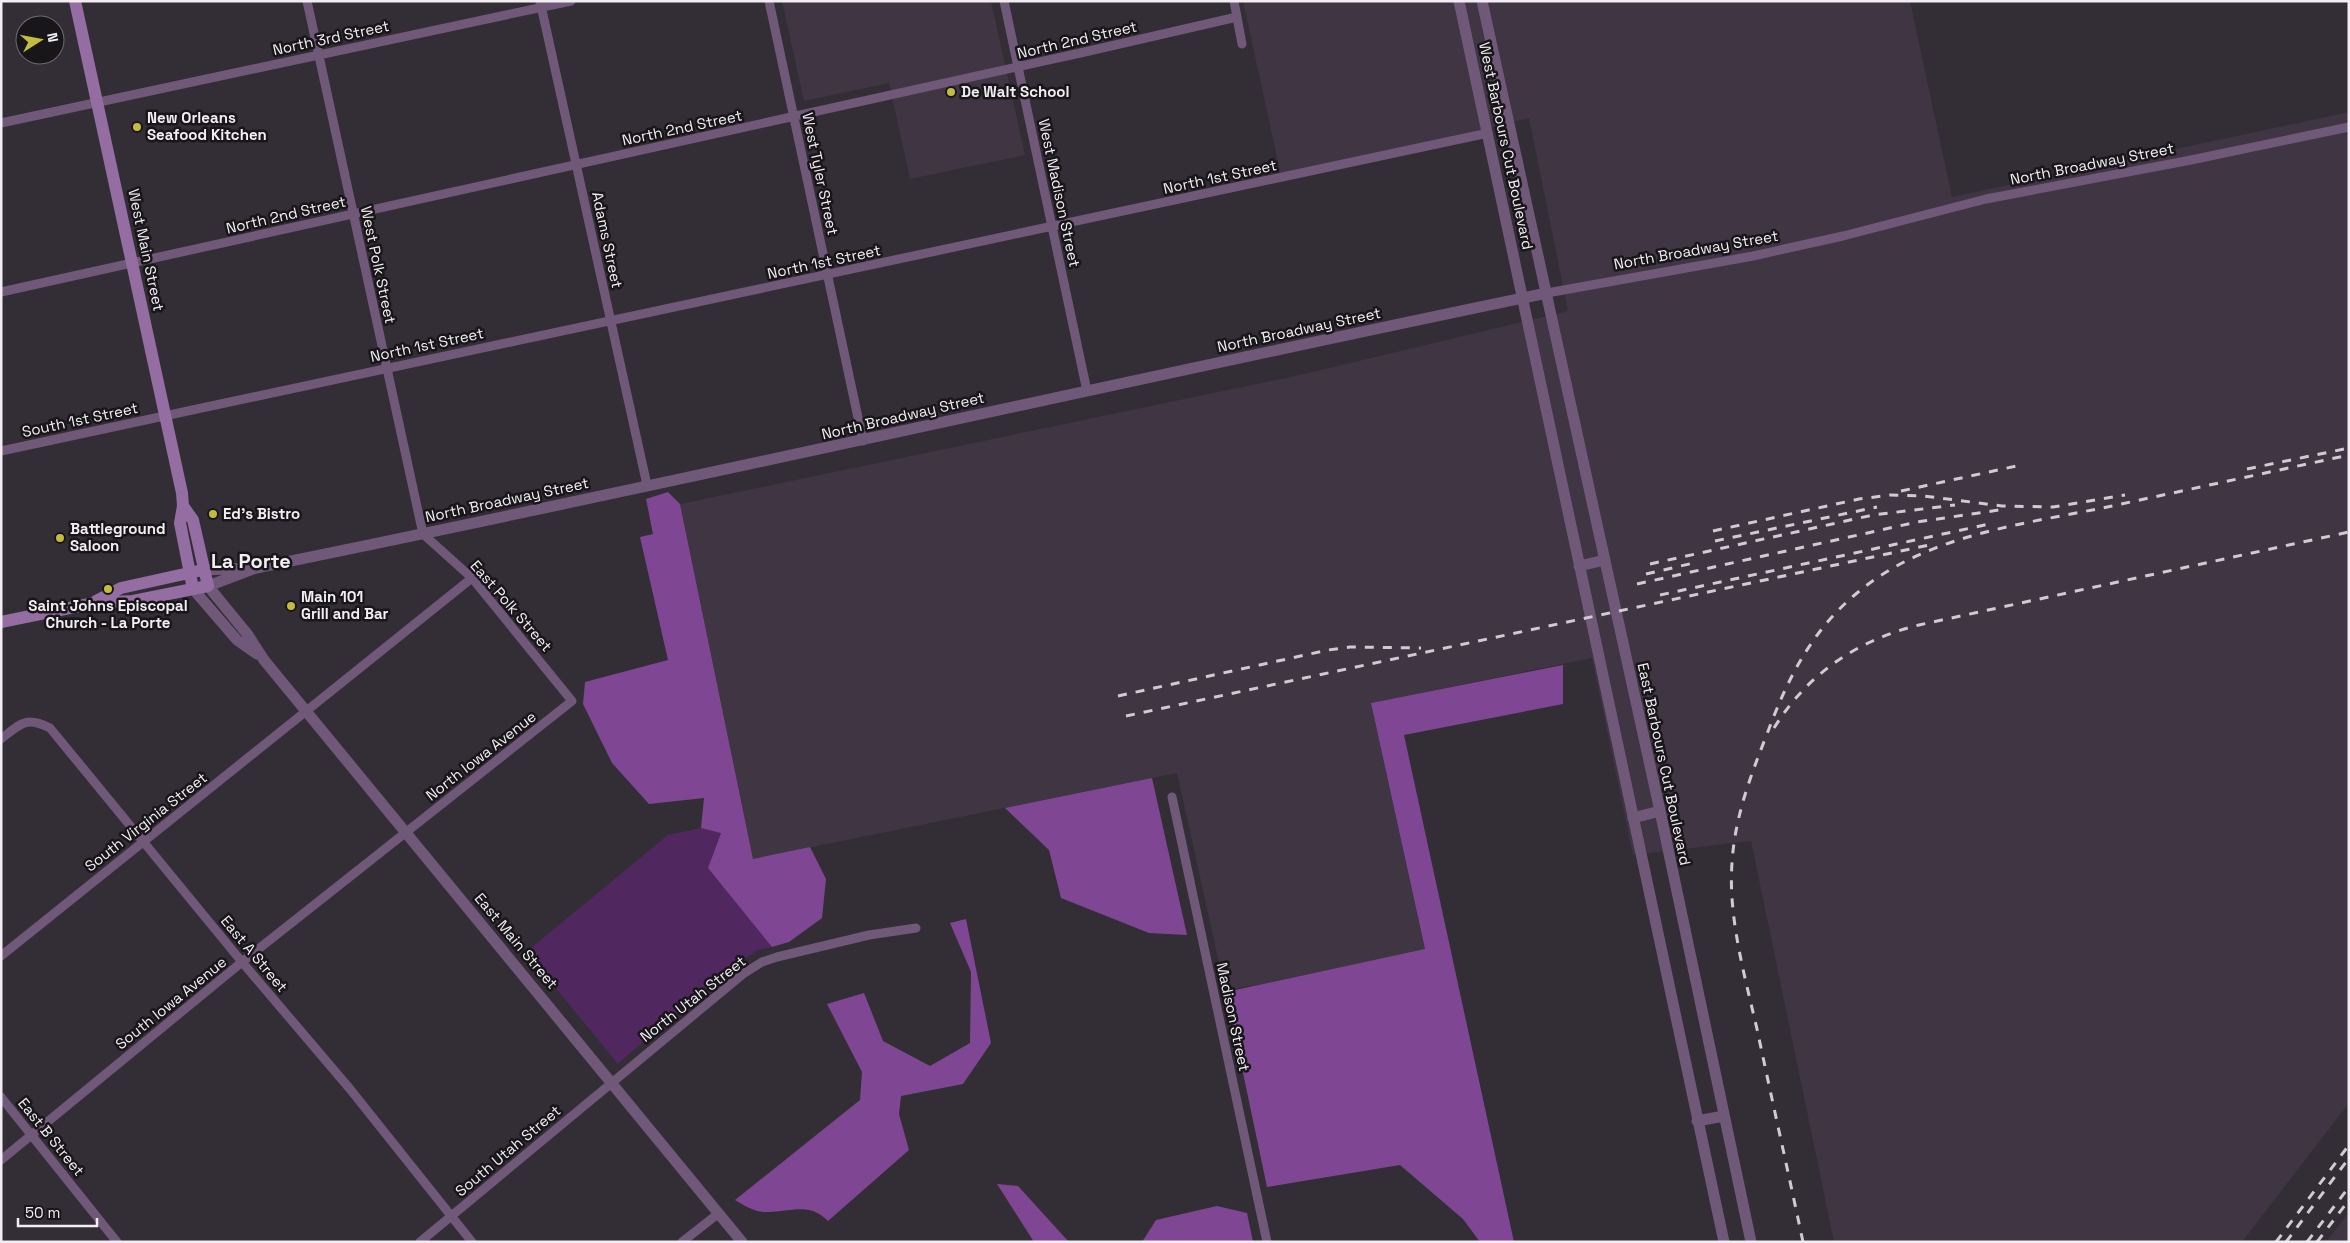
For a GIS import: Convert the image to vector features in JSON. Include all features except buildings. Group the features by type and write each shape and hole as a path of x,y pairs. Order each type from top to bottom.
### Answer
{"main road":[{"name":"West Main Street","path":"76,1 183,506 180,523 193,589"},
{"name":"West Main Street","path":"183,506 193,520 208,586"},
{"path":"94,603 121,588 205,570"},
{"path":"1,622 94,603 133,601 208,586"}],"street":[{"name":"West Polk Street","path":"308,1 423,534"},
{"name":"North 3rd Street","path":"1,123 319,55 540,4 571,1"},
{"name":"West Tyler Street","path":"769,1 863,441"},
{"name":"West Madison Street","path":"1004,1 1087,391"},
{"path":"1234,1 1242,44"},
{"name":"West Barbours Cut Boulevard","path":"1459,1 1523,298"},
{"name":"West Barbours Cut Boulevard","path":"1482,1 1546,293"},
{"name":"Adams Street","path":"540,4 647,486"},
{"name":"North 2nd Street","path":"1,292 577,164 794,119 1237,17"},
{"name":"North Broadway Street","path":"208,586 256,568 863,441 1546,293 1753,256 1842,236 1986,199 2191,160 2349,127"},
{"name":"North 1st Street","path":"165,416 611,320 828,276 1488,133"},
{"name":"East Barbours Cut Boulevard","path":"1546,293 1660,811 1751,1242"},
{"path":"1523,298 1724,1242"},
{"name":"South 1st Street","path":"1,451 165,416"},
{"name":"East Polk Street","path":"423,534 472,578 572,701"},
{"path":"1579,566 1605,560"},
{"name":"North Broadway Street","path":"205,570 256,568"},
{"name":"South Virginia Street","path":"1,956 143,840 472,578"},
{"name":"East Main Street","path":"208,586 248,634 264,660 612,1081 742,1242"},
{"name":"East Main Street","path":"193,589 238,640 264,660"},
{"name":"North Iowa Avenue","path":"407,832 572,701"},
{"name":"East A Street","path":"1,739 19,724 36,721 50,728 242,962 350,1089 472,1242"},
{"name":"Madison Street","path":"1172,797 1267,1242"},
{"path":"1633,818 1660,811"},
{"name":"South Iowa Avenue","path":"1,1160 242,962 407,832"},
{"name":"North Utah Street","path":"612,1081 743,974 762,962 869,935 916,928"},
{"name":"South Utah Street","path":"420,1242 612,1081"},
{"name":"East B Street","path":"1,1098 117,1242"},
{"path":"1698,1121 1724,1116"},
{"path":"682,1242 719,1213"}],"shaded area":[{"name":"De Walt School","path":"782,1 991,1 1025,155 910,179 889,83 804,101"},
{"path":"1243,1 1910,1 1952,197 2349,112 2349,1103 2242,1242 1834,1242 1751,841 1633,855 1592,658 1371,703 1425,950 1225,990 1177,773 753,859 680,504 1300,375 1568,311 1529,118 1281,176"},
{"path":"668,492 680,504 753,859 810,847 826,879 822,918 789,942 772,947 708,868 721,833 701,828 704,798 649,804 612,763 583,704 585,682 668,660 640,537 653,534 646,499"},
{"path":"1563,665 1563,704 1404,735 1514,1242 1480,1242 1463,1219 1400,1165 1267,1187 1226,992 1425,949 1371,703"},
{"path":"1152,778 1187,935 1149,933 1061,898 1049,850 1005,808"},
{"path":"701,828 721,832 708,868 772,947 758,950 719,976 618,1064 526,952 668,835"},
{"path":"966,919 991,1043 963,1084 901,1096 899,1114 909,1150 828,1221 821,1215 807,1210 764,1212 751,1209 735,1200 860,1100 862,1072 827,1004 864,993 883,1041 930,1066 970,1043 971,972 950,923"},
{"path":"997,1184 1018,1186 1069,1242 1034,1242"},
{"path":"1217,1206 1247,1213 1253,1242 1142,1242 1156,1220"},
{"path":"2349,1212 2349,1242 2326,1242"}],"railway":[{"path":"2247,469 2349,448"},
{"path":"1803,1242 1745,980 1734,914 1731,875 1736,834 1745,794 1783,695 1802,658 1814,640 1826,623 1841,608 1857,593 1884,573 1914,557 1946,544 2012,526 2349,455"},
{"path":"1901,491 2021,465"},
{"path":"1713,531 1859,499 1890,495 1924,496 2002,506 2053,507 2125,495"},
{"path":"1650,564 1873,515 1955,505"},
{"path":"1715,541 1877,507"},
{"path":"1637,584 1917,522 1999,510"},
{"path":"1660,595 1994,523"},
{"path":"1774,728 1787,708 1819,675 1855,650 1897,631 2349,532"},
{"path":"1126,716 1929,545"},
{"path":"1646,574 1698,562"},
{"path":"1118,696 1328,650 1350,647 1421,648"},
{"path":"2276,1242 2349,1145"},
{"path":"2286,1242 2349,1158"},
{"path":"2307,1242 2349,1187"},
{"path":"2317,1242 2349,1200"}],"place":[{"name":"De Walt School","path":"951,92"},
{"name":"New Orleans Seafood Kitchen","path":"137,127"},
{"name":"Ed's Bistro","path":"213,514"},
{"name":"Battleground Saloon","path":"60,538"},
{"name":"Saint Johns Episcopal Church - La Porte","path":"108,589"},
{"name":"Main 101 Grill and Bar","path":"291,606"}],"district":[{"name":"La Porte","path":"251,561"}]}
